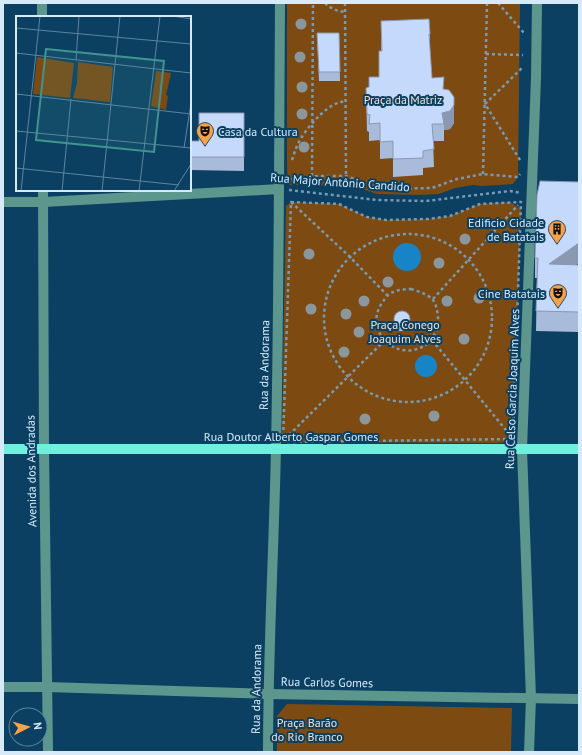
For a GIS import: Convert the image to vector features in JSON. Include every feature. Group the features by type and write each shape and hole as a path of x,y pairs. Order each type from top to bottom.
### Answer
{"main road":[{"name":"Rua Doutor Alberto Gaspar Gomes","path":"3,449 279,445 579,449"}],"street":[{"path":"42,3 42,16"},
{"name":"Rua da Andorama","path":"268,752 268,694 279,445 280,3"},
{"name":"Rua Celso Garcia Joaquim Alves","path":"529,752 531,698 522,449 535,195 537,3"},
{"name":"Rua Major Antônio Candido","path":"3,202 44,202 279,189"},
{"name":"Avenida dos Andradas","path":"44,191 44,449 48,752"},
{"name":"Rua Carlos Gomes","path":"3,687 268,694 579,699"}],"path":[{"path":"312,177 313,3"},
{"path":"325,3 330,8 345,12"},
{"path":"345,3 346,176"},
{"path":"483,174 487,3"},
{"path":"498,3 524,33"},
{"path":"486,54 523,55"},
{"path":"485,104 523,67"},
{"path":"292,165 294,151 312,123 333,105 346,101"},
{"path":"485,104 521,162"},
{"path":"289,176 287,180 312,177 346,176 384,189 432,188 457,179 483,174 518,177"},
{"name":"Rua Major Antônio Candido","path":"279,189 377,200 426,201 510,191 535,195"},
{"path":"279,445 291,202"},
{"path":"291,202 339,204 367,217 386,220 428,220 450,216 480,204 521,202"},
{"path":"291,202 388,295"},
{"path":"513,439 521,202"},
{"path":"432,300 521,202"},
{"path":"405,232 432,236 458,249 469,260 477,269 489,294 492,322 486,350 472,374 450,391 424,401 396,402 370,394 348,376 331,355 323,328 324,299 335,273 353,252 378,238 405,232"},
{"path":"411,289 420,292 432,300 438,317 438,328 432,340 416,350 406,351 395,349 384,341 377,326 377,316 379,307 388,295 401,290 411,289"},
{"path":"432,340 513,439"},
{"path":"279,445 384,341"},
{"path":"279,445 289,442 513,439"}],"green space":[{"name":"Praça da Matriz","path":"287,3 520,3 518,177 513,184 482,186 473,185 455,188 439,194 418,195 377,194 353,186 288,185"},
{"name":"Praça Conego Joaquim Alves","path":"291,202 339,204 367,217 386,220 428,219 450,216 480,204 510,202 521,209 513,439 509,442 497,443 289,442 282,433 286,206"},
{"name":"Praça Barão do Rio Branco","path":"287,704 512,708 511,752 277,752 277,716"}],"water":[{"path":"407,243 413,244 417,247 420,251 420,263 417,267 413,270 407,271 401,270 397,267 394,263 393,257 394,251 397,247 401,244"},
{"path":"426,355 434,358 437,366 434,374 426,377 418,374 415,366 418,358"}],"building":[{"path":"429,19 432,78 444,77 443,89 449,90 454,97 454,105 450,111 442,113 444,124 432,124 434,149 423,151 423,158 393,159 393,141 380,142 380,123 369,124 370,115 367,114 366,88 369,87 369,77 379,77 379,51 382,51 381,21"},
{"path":"317,33 339,33 340,72 319,72"},
{"path":"199,113 244,113 244,157 191,157 191,141 199,141"},
{"path":"540,181 579,182 579,243 549,264 579,265 579,312 536,311 538,258 535,258 537,195"},
{"path":"402,311 408,313 410,319 408,325 402,327 396,325 394,319 396,313"}],"place":[{"name":"Casa da Cultura","path":"205,146"},
{"name":"Edificio Cidade de Batatais","path":"557,244"},
{"name":"Cine Batatais","path":"558,308"}]}
